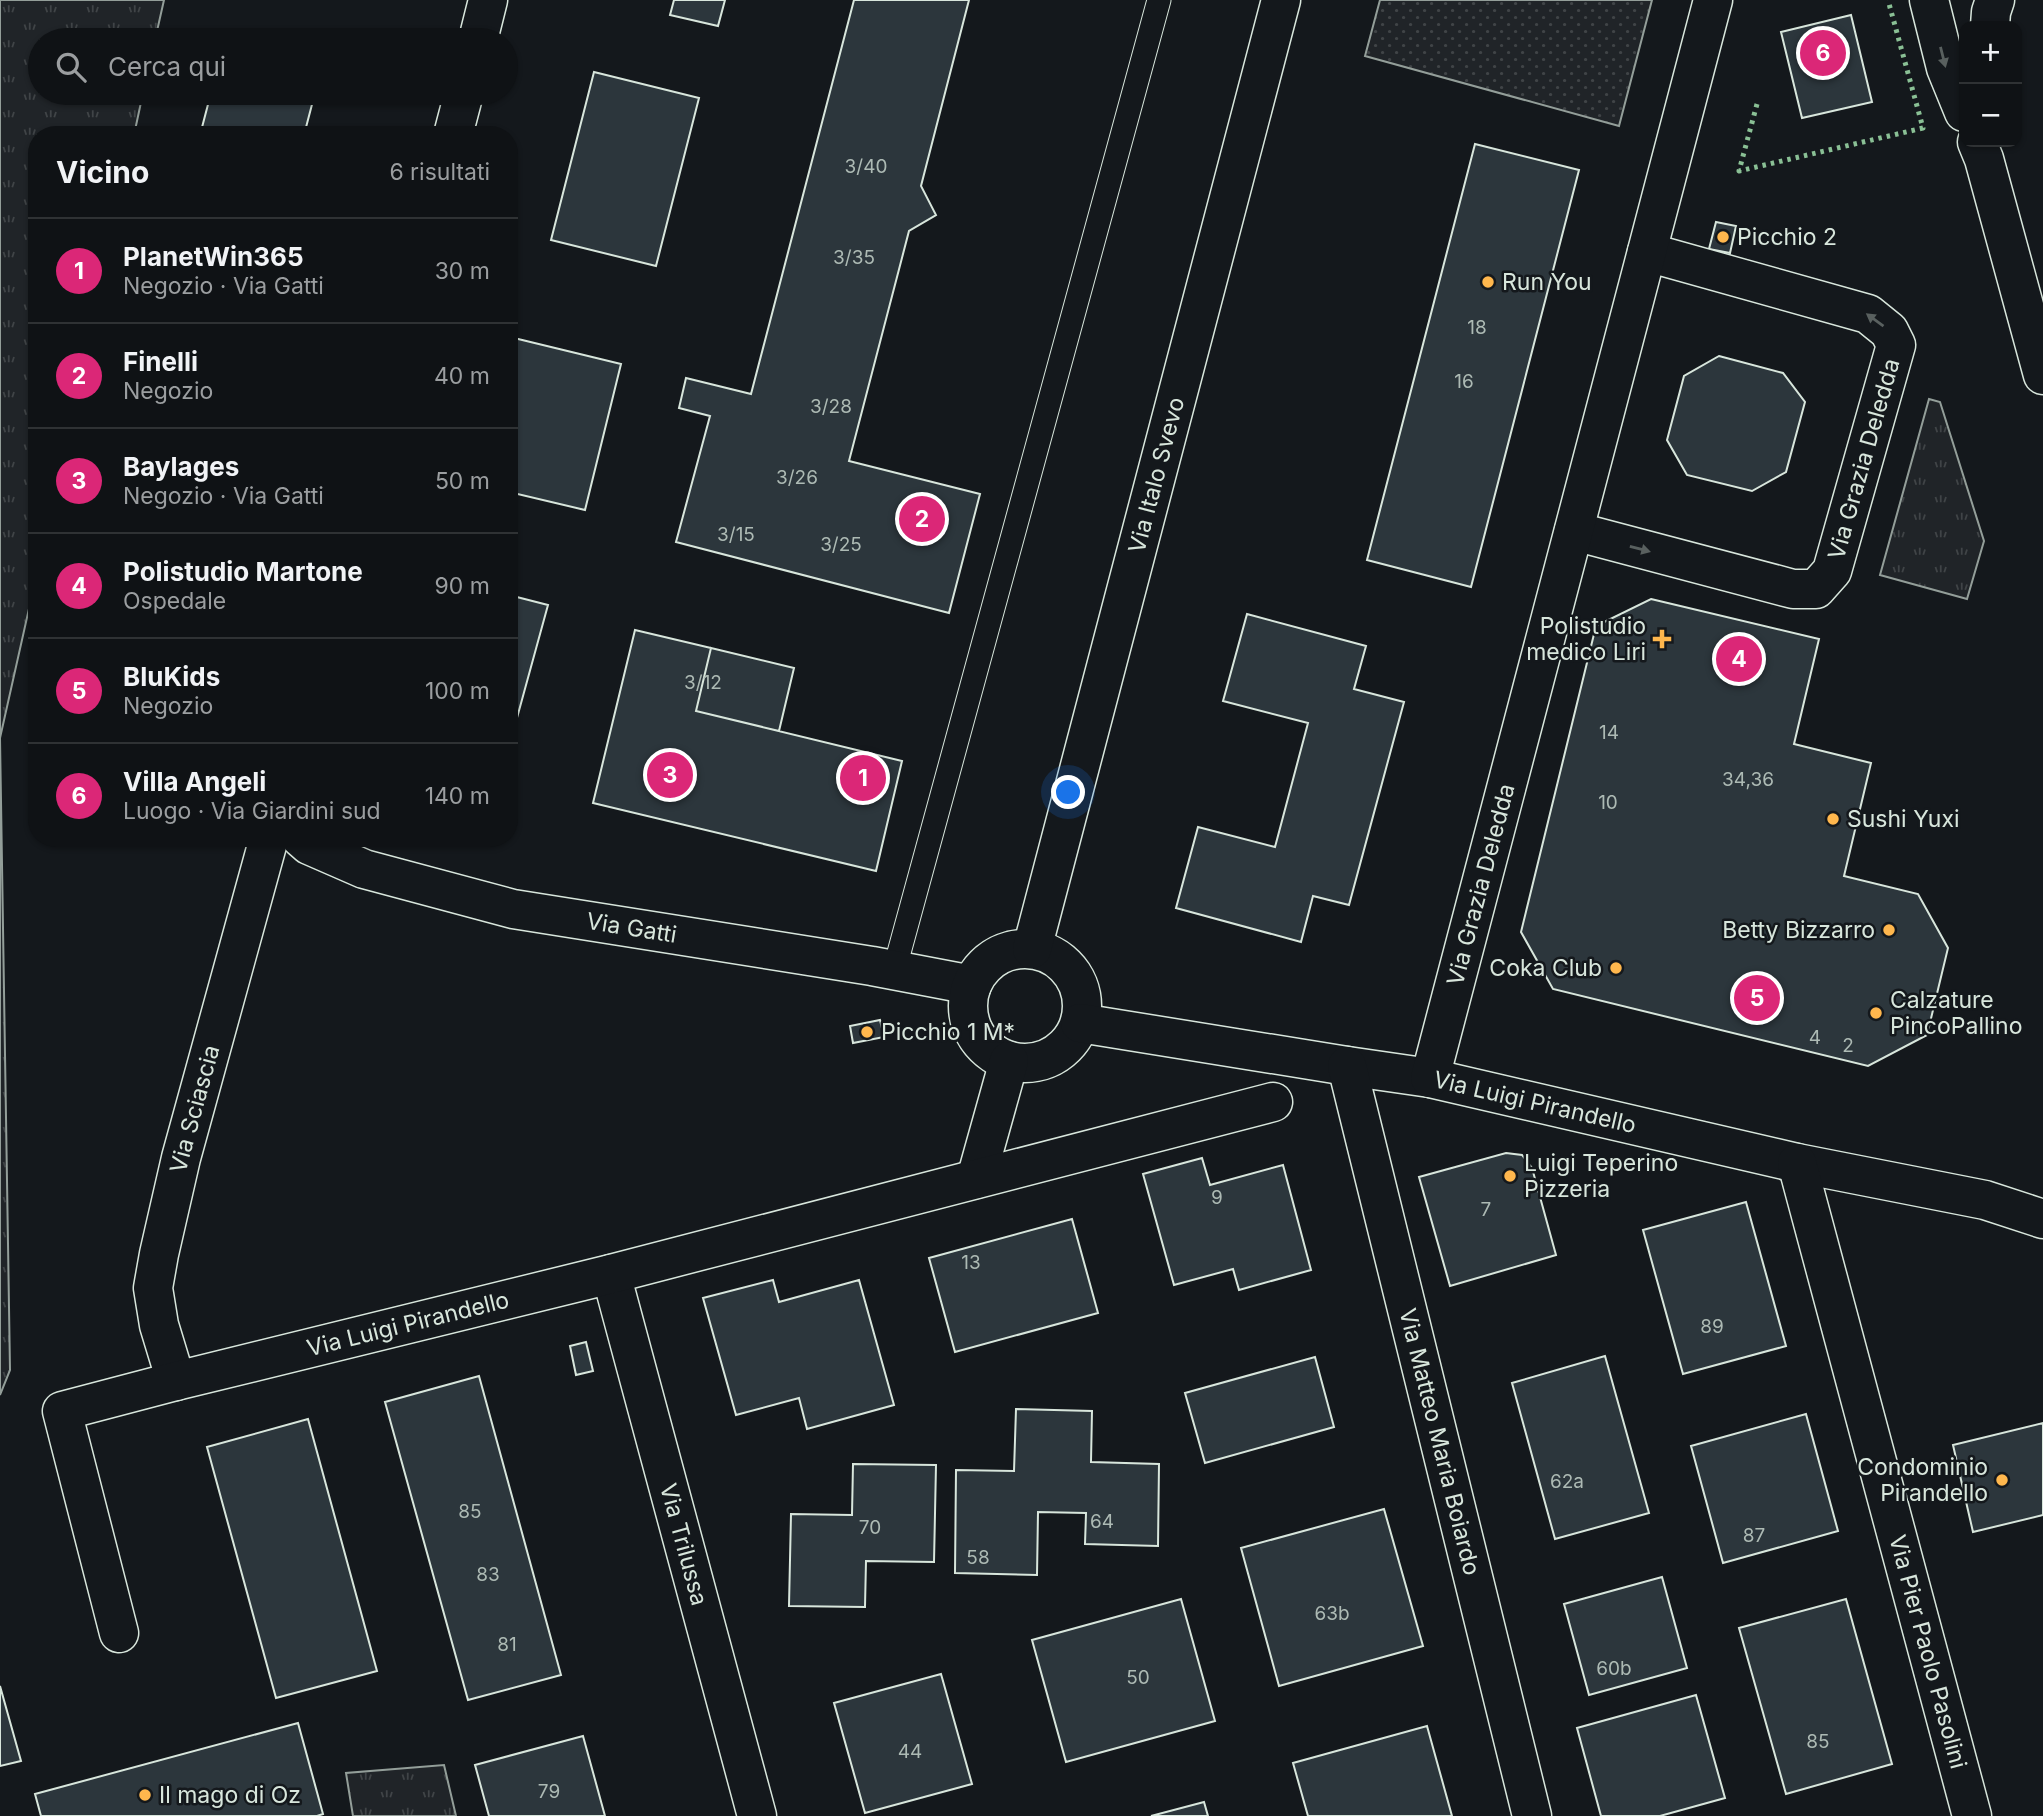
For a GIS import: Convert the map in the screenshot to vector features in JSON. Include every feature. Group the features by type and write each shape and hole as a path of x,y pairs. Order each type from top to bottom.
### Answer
{"street":[{"path":"481,28 488,0"},
{"name":"Via Italo Svevo","path":"1032,949 1281,0"},
{"name":"Via Grazia Deledda","path":"1430,1078 1713,0"},
{"path":"1929,0 1945,68 1959,100"},
{"path":"1990,21 1995,0"},
{"path":"455,126 461,105"},
{"path":"1982,147 2043,375"},
{"name":"Via Grazia Deledda","path":"1574,531 1793,589 1816,589 1832,571 1896,345 1889,331 1868,314 1647,252"},
{"name":"Via Sciascia","path":"176,1381 159,1325 153,1288 181,1158 267,847"},
{"name":"Via Gatti","path":"314,847 364,869 513,909 972,985"},
{"path":"1032,949 1048,954 1062,963 1073,975 1080,990 1082,1007 1080,1023 1072,1039 1060,1051 1045,1060 1027,1064 995,1055 983,1045 968,1017 968,1001 979,972 989,962 1002,954 1032,949"},
{"name":"Via Luigi Pirandello","path":"1080,1023 1430,1078 1797,1163 1985,1200 2043,1219"},
{"path":"976,1179 1009,1061"},
{"name":"Via Matteo Maria Boiardo","path":"1347,1066 1532,1816"},
{"name":"Via Luigi Pirandello","path":"119,1633 62,1411 611,1274 1273,1102"},
{"name":"Via Pier Paolo Pasolini","path":"1797,1163 1972,1816"},
{"name":"Via Luigi Pirandello","path":"1985,1200 2043,1197"},
{"name":"Via Trilussa","path":"611,1274 757,1816"}],"lane":[{"path":"894,971 1159,0"}],"green space":[{"path":"0,0 164,0 158,28 28,28 28,105 140,105 136,126 28,126 28,613 0,738"},
{"path":"1380,0 1652,0 1619,126 1365,56"},
{"path":"1929,399 1940,402 1984,541 1967,599 1880,575"},
{"path":"0,738 10,1370 0,1395"},
{"path":"444,1765 456,1816 353,1816 346,1773"}],"building":[{"path":"674,0 725,0 718,26 670,15"},
{"path":"854,0 969,0 921,186 936,215 909,231 849,461 980,494 949,613 676,542 710,416 679,408 686,378 751,394"},
{"path":"1851,15 1872,102 1802,118 1781,32"},
{"path":"594,72 699,98 656,266 551,240"},
{"path":"208,105 312,105 306,126 202,126"},
{"path":"1475,144 1579,170 1471,587 1367,560"},
{"name":"Picchio 2","path":"1716,222 1736,226 1730,253 1709,249"},
{"path":"518,339 621,364 585,510 518,494"},
{"path":"1719,356 1783,373 1805,402 1786,472 1752,491 1687,475 1667,440 1684,376"},
{"path":"518,597 548,605 518,714"},
{"path":"1651,599 1819,639 1794,744 1871,763 1844,876 1918,894 1948,948 1927,1035 1868,1066 1553,989 1521,932 1596,626"},
{"path":"1247,614 1366,646 1354,689 1404,702 1349,905 1313,896 1301,942 1176,908 1198,827 1275,847 1308,723 1223,701"},
{"path":"635,630 711,648 696,711 902,761 876,871 593,803"},
{"path":"711,648 794,668 779,731 696,711"},
{"name":"Picchio 1 M*","path":"880,1020 884,1037 853,1043 850,1026"},
{"path":"1506,1153 1522,1155 1532,1168 1556,1255 1450,1286 1419,1177"},
{"path":"1202,1158 1210,1185 1283,1165 1311,1270 1239,1290 1233,1269 1174,1285 1143,1174"},
{"path":"1746,1202 1786,1346 1683,1374 1643,1230"},
{"path":"1072,1219 1098,1313 955,1352 929,1258"},
{"path":"773,1280 779,1302 859,1280 894,1405 807,1429 799,1398 736,1415 703,1298"},
{"path":"586,1342 593,1371 576,1375 570,1346"},
{"path":"1605,1356 1649,1513 1555,1539 1512,1383"},
{"path":"1315,1357 1334,1427 1205,1463 1185,1393"},
{"path":"479,1376 561,1675 468,1700 385,1402"},
{"path":"1016,1409 1092,1411 1091,1462 1159,1464 1158,1546 1085,1544 1086,1513 1038,1512 1037,1575 955,1573 956,1470 1014,1471"},
{"path":"1806,1414 1838,1531 1723,1563 1691,1446"},
{"path":"308,1419 377,1671 276,1698 207,1447"},
{"name":"Condominio Pirandello","path":"2043,1423 2043,1515 1973,1532 1953,1445"},
{"path":"853,1464 936,1465 934,1562 866,1561 865,1607 789,1606 791,1514 852,1515"},
{"path":"1384,1509 1423,1646 1279,1686 1241,1548"},
{"path":"1662,1577 1687,1668 1589,1695 1564,1604"},
{"path":"1181,1599 1215,1721 1066,1762 1032,1640"},
{"path":"1846,1599 1892,1764 1786,1794 1739,1628"},
{"path":"941,1674 972,1784 865,1813 834,1703"},
{"path":"0,1686 21,1761 0,1766"},
{"path":"1696,1695 1725,1798 1660,1816 1601,1816 1577,1728"},
{"path":"298,1723 323,1814 41,1816 35,1794"},
{"path":"1427,1726 1452,1816 1308,1816 1293,1763"},
{"path":"583,1736 605,1816 489,1816 475,1765"},
{"path":"1204,1802 1208,1816 1151,1816"}],"hedge":[{"path":"1757,104 1739,171 1923,128 1888,0"}],"place":[{"name":"Villa Angeli","path":"1823,53"},
{"name":"Picchio 2","path":"1723,237"},
{"name":"Run You","path":"1488,282"},
{"name":"Finelli","path":"922,519"},
{"name":"Polistudio medico Liri","path":"1662,639"},
{"name":"Polistudio Martone","path":"1739,659"},
{"name":"Baylages","path":"670,775"},
{"name":"PlanetWin365","path":"863,778"},
{"name":"Sushi Yuxi","path":"1833,819"},
{"name":"Betty Bizzarro","path":"1889,930"},
{"name":"Coka Club","path":"1616,968"},
{"name":"BluKids","path":"1757,998"},
{"name":"Calzature PincoPallino","path":"1876,1013"},
{"name":"Picchio 1 M*","path":"867,1032"},
{"name":"Luigi Teperino Pizzeria","path":"1510,1176"},
{"name":"Condominio Pirandello","path":"2002,1480"},
{"name":"Il mago di Oz","path":"145,1795"}]}
